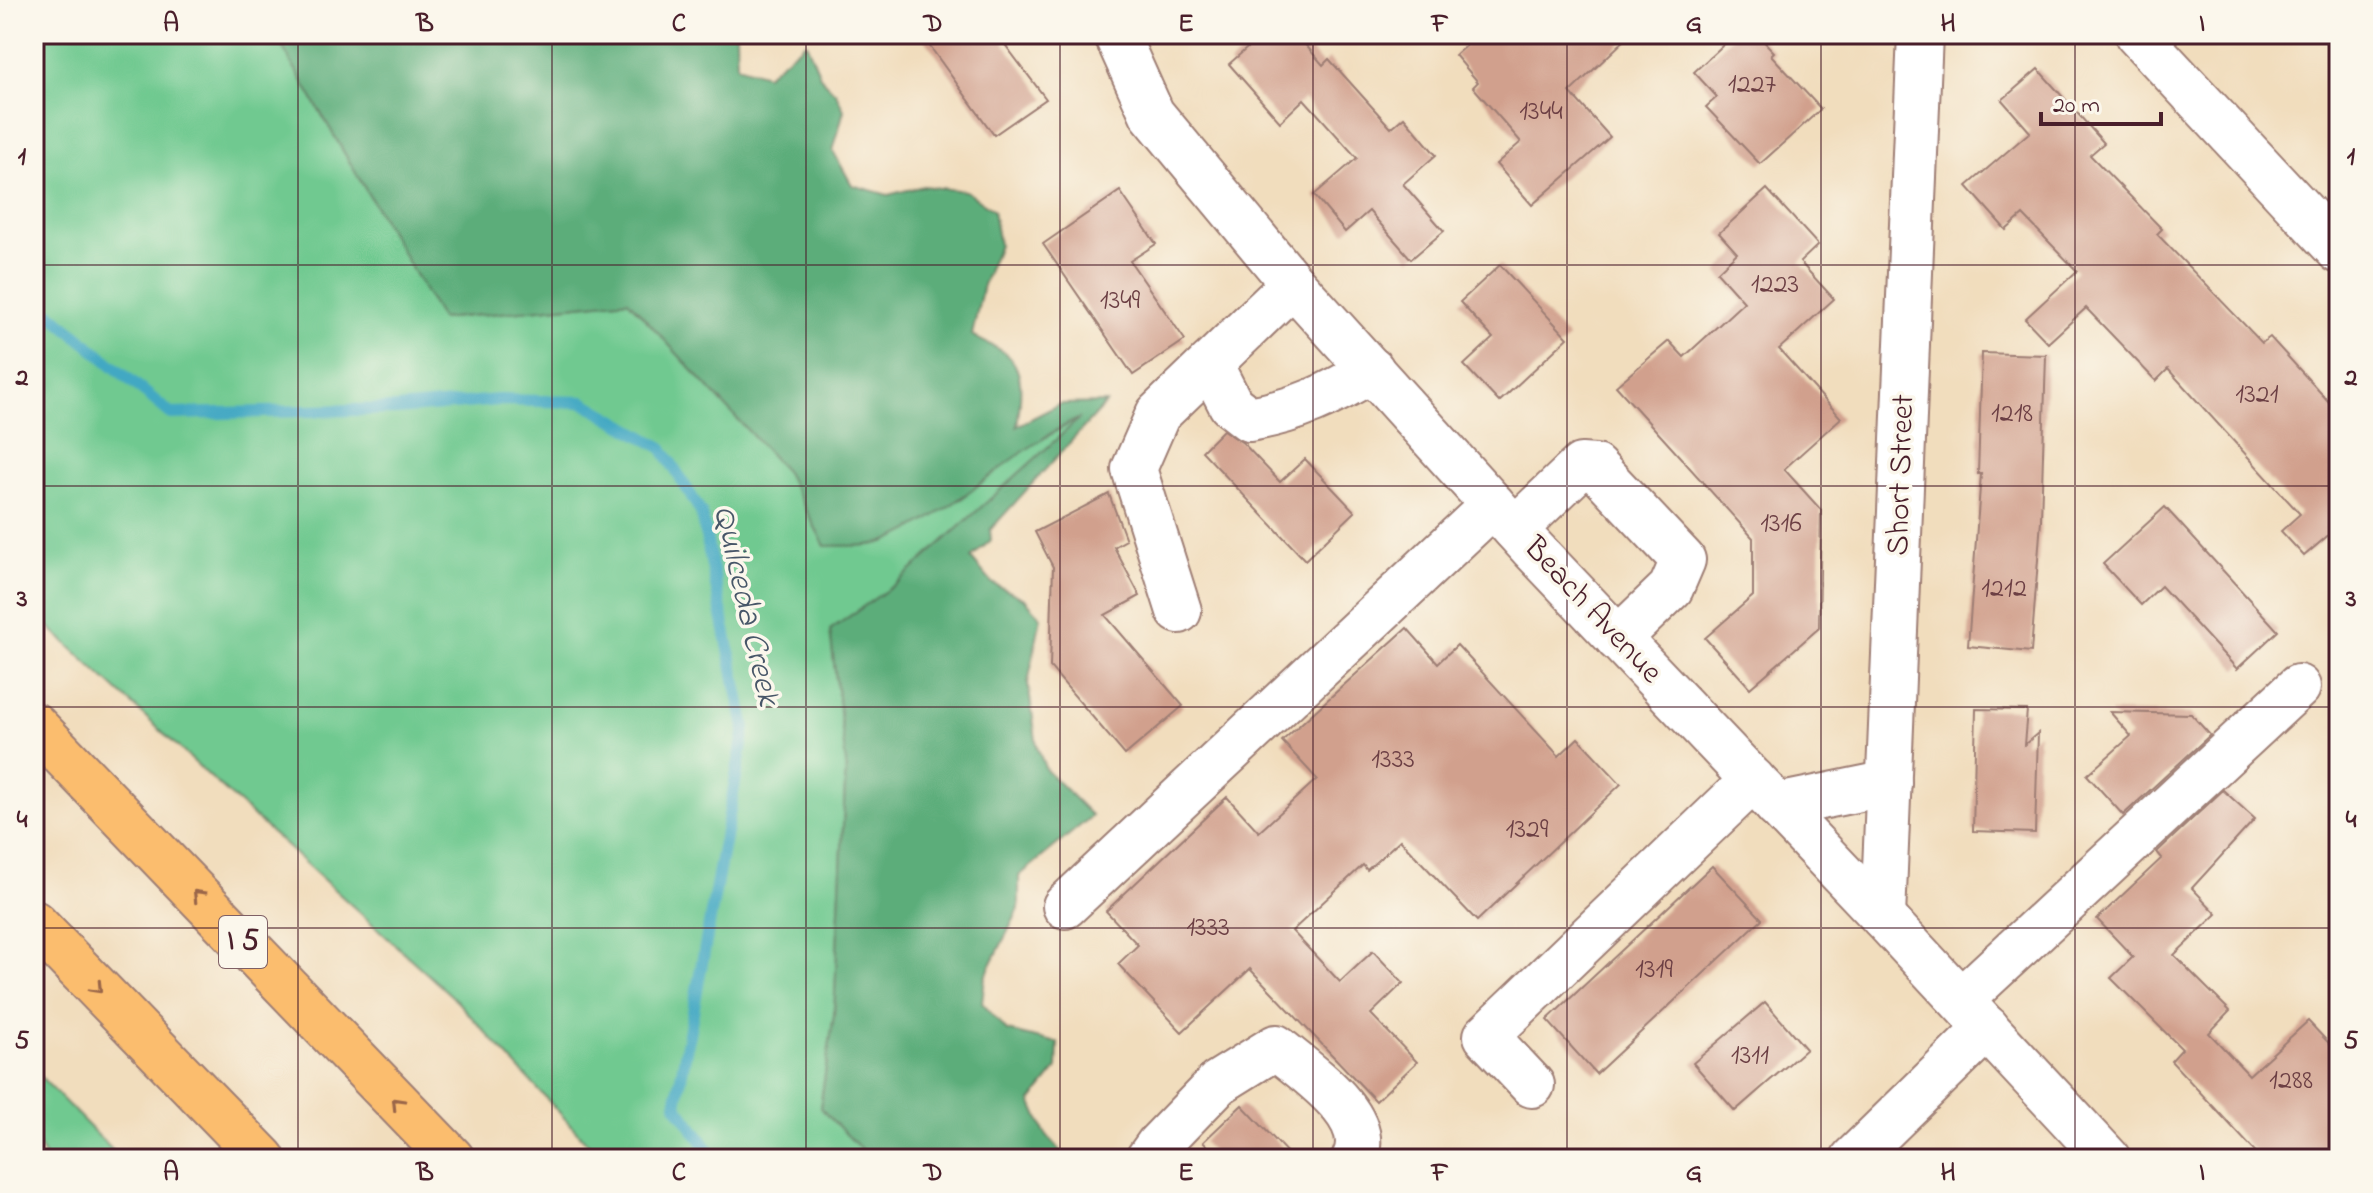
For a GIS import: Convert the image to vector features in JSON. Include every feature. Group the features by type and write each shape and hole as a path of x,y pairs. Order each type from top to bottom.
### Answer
{"highway":[{"name":"I 5","path":"34,725 452,1159"},
{"path":"38,928 263,1159"}],"street":[{"name":"Beach Avenue","path":"1116,34 1152,114 1293,284 1504,517 2108,1159"},
{"name":"Short Street","path":"1883,917 1920,34"},
{"path":"2137,34 2339,251"},
{"path":"1179,611 1134,469 1158,414 1293,284"},
{"path":"1210,364 1231,405 1249,419 1282,413 1332,395 1372,370"},
{"path":"1065,906 1504,517 1581,466 1595,467 1683,560 1671,588 1618,639"},
{"path":"1853,1159 1974,1014 2298,687"},
{"path":"1532,1085 1486,1036 1765,793 1889,783"},
{"path":"1148,1159 1218,1083 1276,1047 1337,1099 1357,1125 1359,1150 1354,1159"}],"green space":[{"path":"34,34 275,34 441,319 628,300 786,472 825,546 961,499 1015,455 1085,415 897,583 830,630 846,763 834,1015 820,1108 871,1159 602,1159 454,998 34,613"},
{"path":"275,34 736,34 737,66 766,75 806,42 821,78 836,93 844,110 833,151 852,185 888,195 923,186 966,191 993,210 999,245 983,285 972,335 1005,353 1017,368 1020,387 1017,426 1060,404 1106,403 990,530 991,540 971,558 992,583 1025,599 1041,617 1028,683 1037,747 1046,770 1092,816 1019,876 1019,909 985,977 982,1003 1007,1031 1058,1043 1057,1069 1031,1101 1044,1131 1066,1159 871,1159 820,1108 834,1015 846,763 830,630 897,583 1080,418 1055,431 913,529 880,543 825,546 786,472 628,300 441,319"},
{"path":"34,1070 121,1159 46,1159 34,1137"}],"building":[{"path":"921,34 997,34 1046,99 994,135"},
{"path":"1263,34 1296,34 1323,65 1329,59 1391,128 1404,117 1436,155 1403,184 1444,231 1411,259 1369,211 1345,232 1314,195 1357,158 1304,99 1280,122 1229,64"},
{"path":"1479,34 1631,34 1570,92 1610,137 1532,205 1496,164 1521,142 1473,87 1478,82 1455,55"},
{"path":"1735,34 1757,34 1774,52 1771,55 1821,109 1760,164 1706,107 1717,97 1694,72"},
{"path":"2038,69 2104,143 2090,155 2162,229 2157,234 2262,343 2270,337 2339,413 2339,526 2304,556 2281,531 2300,514 2168,369 2156,381 2086,308 2048,343 2025,319 2077,271 2023,215 2006,230 1967,186 2030,132 2002,100"},
{"path":"1767,189 1818,245 1800,262 1834,299 1779,349 1841,418 1784,469 1821,510 1819,628 1750,688 1705,638 1753,596 1753,538 1616,386 1669,341 1684,357 1744,302 1717,272 1737,253 1719,233"},
{"path":"1120,191 1156,244 1130,261 1185,340 1133,375 1043,244"},
{"path":"1500,265 1568,338 1499,402 1464,365 1493,338 1460,302"},
{"path":"1982,353 2046,355 2041,520 2031,652 1968,646 1981,474 1978,474"},
{"path":"1223,430 1243,443 1280,482 1305,459 1355,512 1305,560 1202,451"},
{"path":"1109,494 1126,540 1114,547 1140,596 1105,615 1183,706 1125,755 1050,667 1053,567 1035,532"},
{"path":"2165,507 2278,631 2237,669 2161,586 2141,605 2103,564"},
{"path":"1407,628 1438,663 1457,645 1559,756 1578,738 1621,784 1477,921 1400,840 1367,870 1363,865 1292,931 1340,982 1373,951 1403,983 1371,1014 1417,1062 1376,1101 1250,969 1182,1032 1118,964 1138,945 1106,911 1227,797 1259,832 1317,779 1282,741"},
{"path":"1976,709 2027,710 2024,745 2038,733 2035,833 1973,831"},
{"path":"2110,712 2191,714 2210,735 2123,815 2087,775 2131,736"},
{"path":"2223,790 2255,819 2192,888 2217,914 2174,955 2230,1011 2209,1033 2249,1075 2308,1021 2339,1054 2339,1159 2262,1159 2171,1061 2182,1049 2111,978 2133,957 2097,919 2162,858 2157,852"},
{"path":"1712,866 1762,919 1596,1074 1547,1020"},
{"path":"1765,1002 1806,1049 1735,1111 1693,1063"},
{"path":"1242,1105 1293,1159 1219,1159 1203,1142"}],"waterway":[{"name":"Quilceda Creek","path":"34,300 171,414 397,409 498,400 583,402 662,448 701,512 745,728 676,1105 715,1159"}]}
